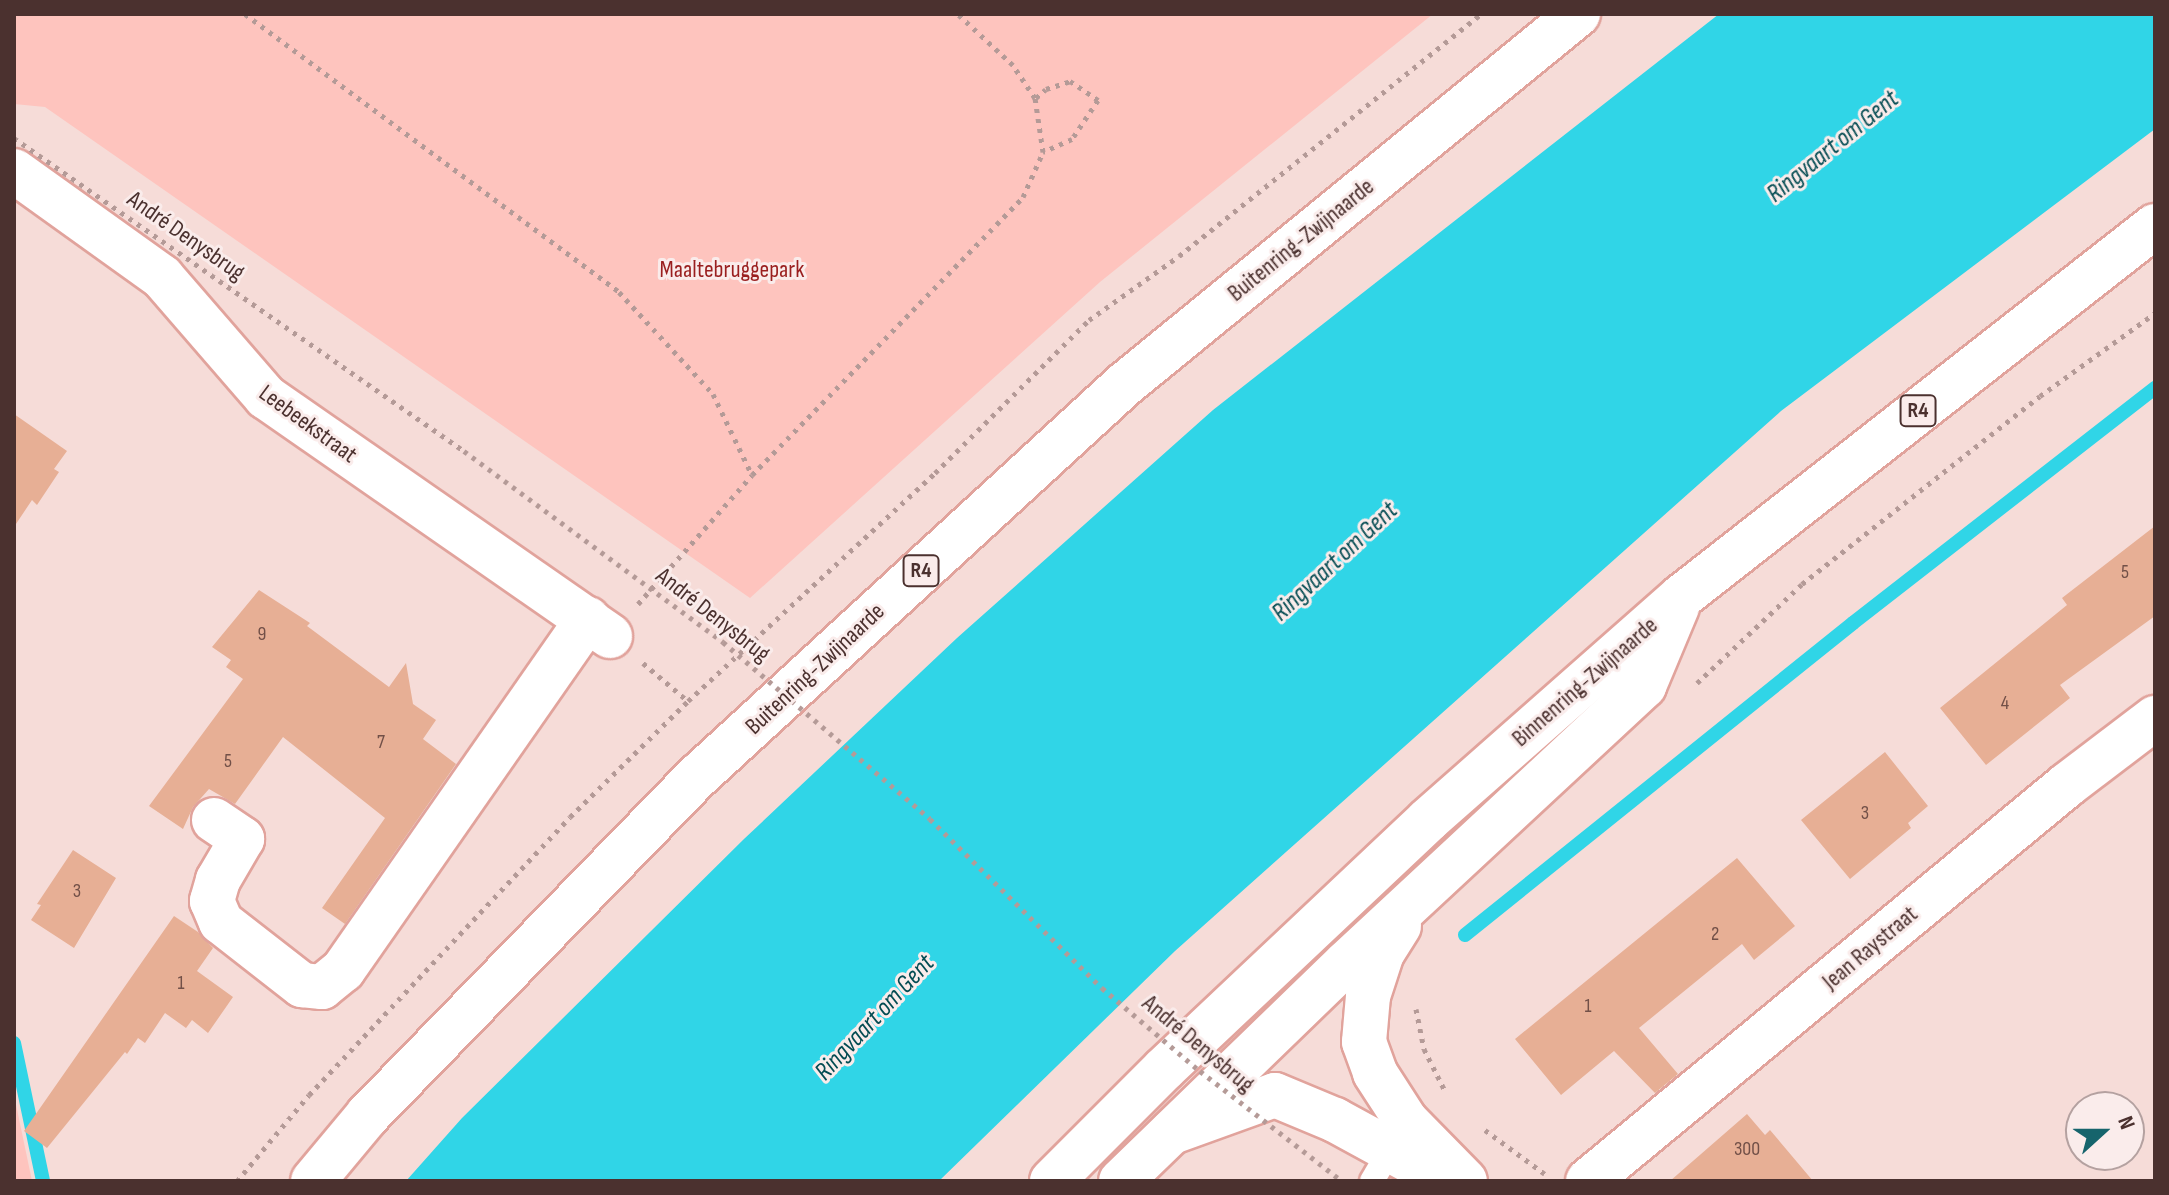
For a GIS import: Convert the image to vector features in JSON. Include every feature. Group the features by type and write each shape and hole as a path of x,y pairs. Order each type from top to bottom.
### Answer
{"main road":[{"name":"Buitenring-Zwijnaarde","path":"313,1181 368,1115 699,775 1125,384 1578,14"},
{"name":"Leebeekstraat","path":"14,171 162,277 266,397 599,628"},
{"name":"Binnenring-Zwijnaarde","path":"1052,1181 1164,1069 1428,820 1681,597 2155,226"},
{"name":"R4","path":"1121,1181 1346,963 1644,686 1681,597"},
{"path":"214,820 242,839 218,880 212,901 221,922 302,985 322,987 343,970 599,628"},
{"name":"Jean Raystraat","path":"1588,1181 2054,795 2155,718"},
{"path":"1390,1151 1375,1073 1364,1042 1368,996 1382,953 1416,901"},
{"path":"1172,1132 1275,1095 1310,1108 1447,1181"},
{"path":"1390,1151 1465,1181"}],"path":[{"path":"245,14 619,292 713,394 752,475"},
{"path":"599,628 1023,197 1043,152 1035,98 1013,65 958,14"},
{"path":"237,1181 309,1095 570,817 688,701 935,473 1089,320 1191,246 1481,14"},
{"path":"1035,98 1046,89 1070,81 1098,100 1072,139 1043,152"},
{"name":"André Denysbrug","path":"14,138 464,451 723,642 930,819 1102,988 1200,1071 1342,1181"},
{"path":"653,670 688,701"},
{"path":"1413,996 1424,1049 1447,1095"},
{"path":"1479,1125 1555,1181"}],"green space":[{"name":"Maaltebruggepark","path":"14,14 1433,14 1100,282 750,598 45,107 14,104"},
{"path":"14,1095 32,1181 14,1181"}],"water":[{"name":"Ringvaart om Gent","path":"1719,14 2155,14 2155,129 1781,411 1175,951 939,1181 406,1181 462,1118 744,839 957,638 1213,410"}],"building":[{"path":"14,414 67,451 54,469 59,472 37,505 32,500 14,527"},
{"path":"2155,526 2155,616 2060,685 2070,698 1986,765 1940,708 2067,605 2062,598"},
{"path":"259,590 310,623 307,626 389,687 406,663 413,704 436,720 423,739 456,764 345,924 322,908 385,818 283,737 235,804 209,789 193,807 183,829 149,806 243,679 226,667 231,660 212,647"},
{"path":"1885,752 1928,806 1908,823 1911,828 1850,879 1801,820"},
{"path":"73,850 116,878 74,948 31,920 41,905 37,904"},
{"path":"1737,858 1795,926 1754,960 1742,944 1639,1028 1678,1074 1655,1093 1614,1051 1561,1095 1515,1039"},
{"path":"174,916 198,932 213,948 197,971 233,997 208,1033 192,1020 186,1028 165,1013 145,1043 138,1038 47,1148 24,1131"},
{"path":"1747,1114 1765,1135 1770,1130 1813,1181 1670,1181"}],"waterway":[{"path":"1465,935 1853,623 2155,388"},
{"path":"14,1043 43,1181"}]}
